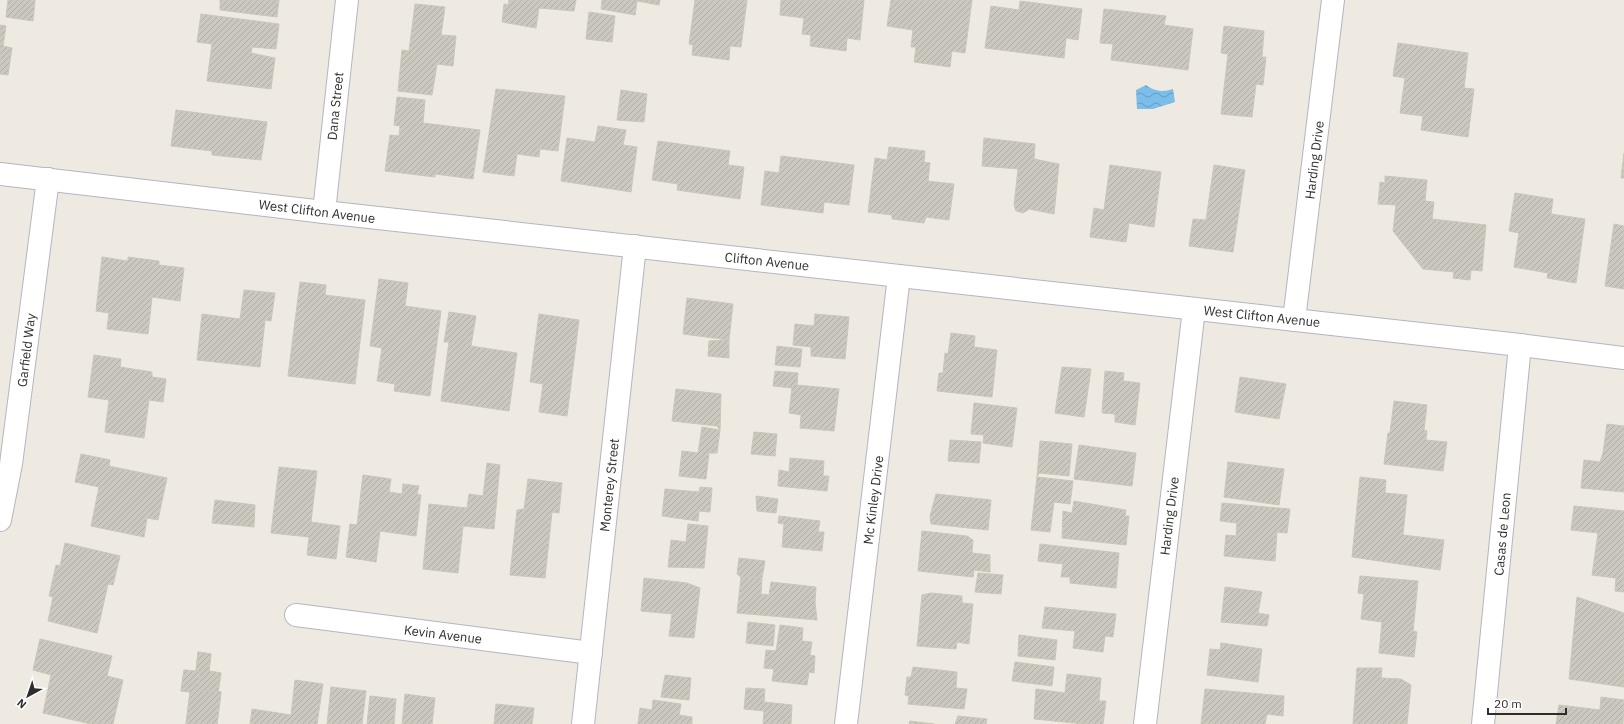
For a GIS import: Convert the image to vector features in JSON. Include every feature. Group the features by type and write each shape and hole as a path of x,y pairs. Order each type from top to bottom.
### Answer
{"street":[{"name":"Dana Street","path":"324,212 347,0"},
{"name":"Harding Drive","path":"1294,320 1333,0"},
{"name":"West Clifton Avenue","path":"0,174 324,212 635,246"},
{"name":"Garfield Way","path":"0,520 11,464 48,179"},
{"name":"Clifton Avenue","path":"635,246 899,276"},
{"name":"Monterey Street","path":"583,724 635,246"},
{"name":"West Clifton Avenue","path":"899,276 1520,345 1624,358"},
{"name":"Mc Kinley Drive","path":"846,724 899,276"},
{"name":"Harding Drive","path":"1145,724 1194,309"},
{"name":"Casas de Leon","path":"1483,724 1520,345"},
{"name":"Kevin Avenue","path":"296,614 591,653"}],"water":[{"path":"1146,85 1159,91 1173,89 1175,102 1153,109 1137,109 1136,90"}],"building":[{"path":"8,0 35,0 33,21 6,17"},
{"path":"220,0 279,0 277,17 220,10"},
{"path":"509,0 576,0 574,11 539,8 536,28 502,22 504,4 508,5"},
{"path":"602,0 660,0 659,5 637,1 635,15 601,9"},
{"path":"695,0 747,0 741,47 730,46 729,60 692,55 693,45 689,44"},
{"path":"781,0 864,0 860,40 847,38 846,51 810,46 811,35 802,34 804,18 780,15"},
{"path":"891,0 972,0 965,53 952,51 950,67 914,62 916,47 911,47 913,30 887,26"},
{"path":"1020,1 1082,9 1078,40 1066,38 1064,58 985,48 991,6 1019,10"},
{"path":"415,4 445,7 441,35 456,36 453,66 437,64 432,95 398,91 402,50 409,51"},
{"path":"1104,9 1166,16 1164,25 1193,29 1188,70 1111,60 1113,44 1100,43"},
{"path":"589,12 615,16 612,42 586,39"},
{"path":"201,14 279,24 276,49 252,47 251,53 275,58 271,89 207,81 212,44 197,42"},
{"path":"0,25 6,26 3,46 12,48 8,75 0,74"},
{"path":"1224,26 1264,31 1262,57 1266,57 1263,85 1256,84 1252,117 1221,114 1228,54 1221,53"},
{"path":"1398,43 1468,53 1464,88 1474,89 1468,137 1421,130 1423,116 1400,113 1405,78 1393,76"},
{"path":"496,89 565,96 558,151 540,149 539,157 517,154 514,176 483,172"},
{"path":"621,90 647,94 644,122 617,120"},
{"path":"397,97 425,100 423,123 480,130 473,179 435,174 435,177 385,171 390,135 399,136 400,126 394,125"},
{"path":"176,110 267,122 261,160 212,155 212,151 171,146"},
{"path":"598,126 626,130 623,145 637,147 631,192 561,181 567,138 595,142"},
{"path":"984,138 1035,144 1034,159 1059,164 1054,214 1029,209 1023,213 1016,211 1014,205 1018,169 982,166"},
{"path":"658,141 730,151 728,165 744,167 740,199 677,190 678,184 652,180"},
{"path":"889,147 925,151 924,162 930,163 928,181 954,184 949,220 926,217 924,223 892,219 892,215 868,212 875,158 887,160"},
{"path":"1624,153 1624,178 1621,178"},
{"path":"781,156 854,165 849,205 824,202 823,213 761,205 765,171 779,173"},
{"path":"1110,165 1161,172 1154,227 1129,223 1126,242 1090,237 1094,208 1104,210"},
{"path":"1214,165 1245,170 1233,252 1189,246 1193,219 1206,220"},
{"path":"1385,176 1427,180 1425,201 1434,202 1432,219 1486,225 1482,271 1471,270 1470,280 1453,278 1454,272 1423,269 1393,231 1396,205 1378,204 1380,182 1385,183"},
{"path":"1515,193 1553,199 1551,214 1585,219 1576,283 1547,278 1548,273 1514,267 1519,233 1509,231"},
{"path":"1614,224 1624,226 1624,289 1605,286"},
{"path":"102,257 128,261 128,257 159,261 159,265 184,268 180,301 152,297 148,334 107,329 109,313 96,311"},
{"path":"379,279 408,283 405,306 441,311 430,396 394,391 395,384 377,381 382,348 370,346"},
{"path":"300,282 326,285 325,295 365,300 355,384 288,376"},
{"path":"244,290 275,293 271,321 265,320 260,367 197,360 202,314 240,319"},
{"path":"687,298 733,304 729,340 683,334"},
{"path":"449,312 476,316 471,346 517,353 509,411 441,401 449,342 444,342"},
{"path":"539,314 579,320 567,416 539,412 543,384 530,382"},
{"path":"815,314 849,317 845,359 811,356 811,347 793,345 795,324 814,326"},
{"path":"951,333 975,336 974,347 997,350 992,397 937,391 939,373 943,373 945,353 948,354"},
{"path":"729,340 729,358 708,356 709,341"},
{"path":"777,346 802,349 800,367 775,365"},
{"path":"94,355 121,359 120,367 152,372 152,377 166,379 163,402 149,400 144,438 105,432 109,400 88,397"},
{"path":"1062,367 1091,369 1084,417 1055,413"},
{"path":"775,371 798,373 797,385 839,389 834,431 800,428 801,415 789,413 792,388 773,386"},
{"path":"1105,371 1124,373 1123,381 1140,383 1135,425 1115,422 1115,414 1102,413"},
{"path":"1240,377 1286,384 1279,419 1235,412"},
{"path":"676,389 721,394 720,430 717,426 672,421"},
{"path":"1394,401 1427,405 1424,430 1427,431 1426,440 1447,442 1443,471 1384,464"},
{"path":"974,403 1017,408 1012,447 983,443 984,435 971,434"},
{"path":"1607,424 1624,426 1624,492 1581,488 1584,460 1600,462 1603,453"},
{"path":"702,427 720,430 717,453 709,453 706,479 679,476 682,451 698,453"},
{"path":"754,432 777,434 775,456 751,454"},
{"path":"950,440 981,442 979,463 948,461"},
{"path":"1040,441 1072,444 1069,476 1039,473 1037,477"},
{"path":"1079,445 1136,453 1132,486 1074,479"},
{"path":"81,454 110,460 109,466 167,478 158,520 147,518 144,537 91,526 99,487 75,482"},
{"path":"790,458 824,461 823,476 829,476 827,491 778,486 779,470 789,472"},
{"path":"1228,462 1284,469 1279,505 1224,497"},
{"path":"487,463 500,465 494,529 463,526 458,573 423,569 429,504 467,508 469,494 483,496"},
{"path":"279,467 317,471 311,522 340,526 336,559 307,555 309,537 271,533"},
{"path":"363,475 391,479 389,492 402,494 403,484 419,486 417,494 421,495 416,536 380,531 376,562 346,557 350,524 357,525"},
{"path":"1037,477 1073,481 1070,504 1054,502 1050,532 1031,530"},
{"path":"1360,477 1386,480 1385,493 1407,495 1403,535 1444,540 1440,570 1352,557"},
{"path":"528,479 562,483 559,513 552,512 545,578 510,575 517,510 524,509"},
{"path":"700,487 712,488 710,512 699,511 698,521 662,516 665,489 699,492"},
{"path":"936,494 991,500 988,530 931,524 930,516"},
{"path":"756,496 778,499 776,513 757,511"},
{"path":"215,500 255,505 254,527 212,523"},
{"path":"1074,501 1126,510 1125,516 1129,516 1126,545 1062,538 1063,511 1072,513"},
{"path":"1222,503 1290,509 1287,533 1277,532 1275,561 1224,556 1226,535 1236,536 1237,523 1220,521"},
{"path":"1574,506 1624,511 1624,592 1615,591 1616,578 1592,575 1598,533 1571,530"},
{"path":"779,516 820,521 818,532 824,532 822,551 782,547 784,524 778,523"},
{"path":"688,524 708,526 704,568 668,567 671,540 686,542"},
{"path":"922,531 967,536 973,540 972,553 990,555 990,572 974,570 973,577 918,571"},
{"path":"65,543 120,556 113,585 108,584 97,633 48,621 53,597 49,596 56,565 60,566"},
{"path":"1040,544 1119,553 1116,588 1070,583 1070,577 1061,577 1063,564 1038,561"},
{"path":"739,558 765,561 762,578 741,577 737,574"},
{"path":"978,573 1003,575 1001,594 975,592"},
{"path":"1360,576 1418,581 1413,631 1417,632 1414,657 1379,653 1382,622 1361,619 1364,594 1358,593"},
{"path":"741,577 762,578 761,594 769,595 771,582 816,587 815,602 817,620 737,613"},
{"path":"644,578 687,583 700,588 694,638 669,636 672,614 641,611"},
{"path":"1225,587 1262,592 1258,613 1269,615 1267,626 1221,622"},
{"path":"931,593 962,596 962,603 973,604 969,644 957,642 956,649 917,646 922,595"},
{"path":"1577,597 1624,613 1624,687 1569,679"},
{"path":"1045,607 1116,614 1113,637 1105,636 1103,652 1073,648 1075,631 1042,628"},
{"path":"748,622 775,625 773,646 746,643"},
{"path":"780,625 803,628 802,641 812,642 810,655 815,656 814,673 809,672 807,685 772,681 774,669 764,668 766,650 776,651"},
{"path":"1019,635 1057,640 1055,660 1018,656"},
{"path":"40,639 112,656 107,676 123,680 113,724 91,724 43,713 51,675 33,670"},
{"path":"1221,643 1262,649 1258,682 1207,675 1210,649 1220,650"},
{"path":"198,652 211,654 209,671 221,673 218,692 221,692 217,724 186,724 190,692 181,691 184,670 196,671"},
{"path":"198,652 211,654 209,671 221,673 218,692 198,690 200,672 196,671"},
{"path":"1015,662 1054,667 1052,686 1012,681"},
{"path":"913,667 957,672 956,688 967,689 964,709 908,704 909,696 905,695 907,677 911,677"},
{"path":"1357,668 1382,668 1381,678 1401,679 1411,685 1407,724 1353,724"},
{"path":"184,670 200,672 198,690 221,692 217,724 186,724 190,692 181,691"},
{"path":"1067,674 1101,678 1099,701 1106,701 1103,724 1084,724 1034,719 1036,689 1065,693"},
{"path":"665,675 691,678 689,700 661,697"},
{"path":"295,680 323,684 317,724 250,724 252,709 291,715"},
{"path":"331,687 366,691 362,724 327,724"},
{"path":"746,688 765,689 764,702 792,705 791,724 763,724 764,711 744,709"},
{"path":"1205,689 1284,696 1283,716 1267,714 1265,724 1201,724"},
{"path":"405,694 435,698 432,724 402,724"},
{"path":"370,696 396,699 394,724 367,724"},
{"path":"1601,697 1624,700 1623,724 1556,724 1559,705 1600,710"},
{"path":"653,700 681,704 679,715 692,717 692,724 638,724 640,708 652,710"},
{"path":"496,704 534,708 532,724 494,724"},
{"path":"958,716 987,719 986,724 955,724"},
{"path":"910,721 934,724 909,724"}]}
